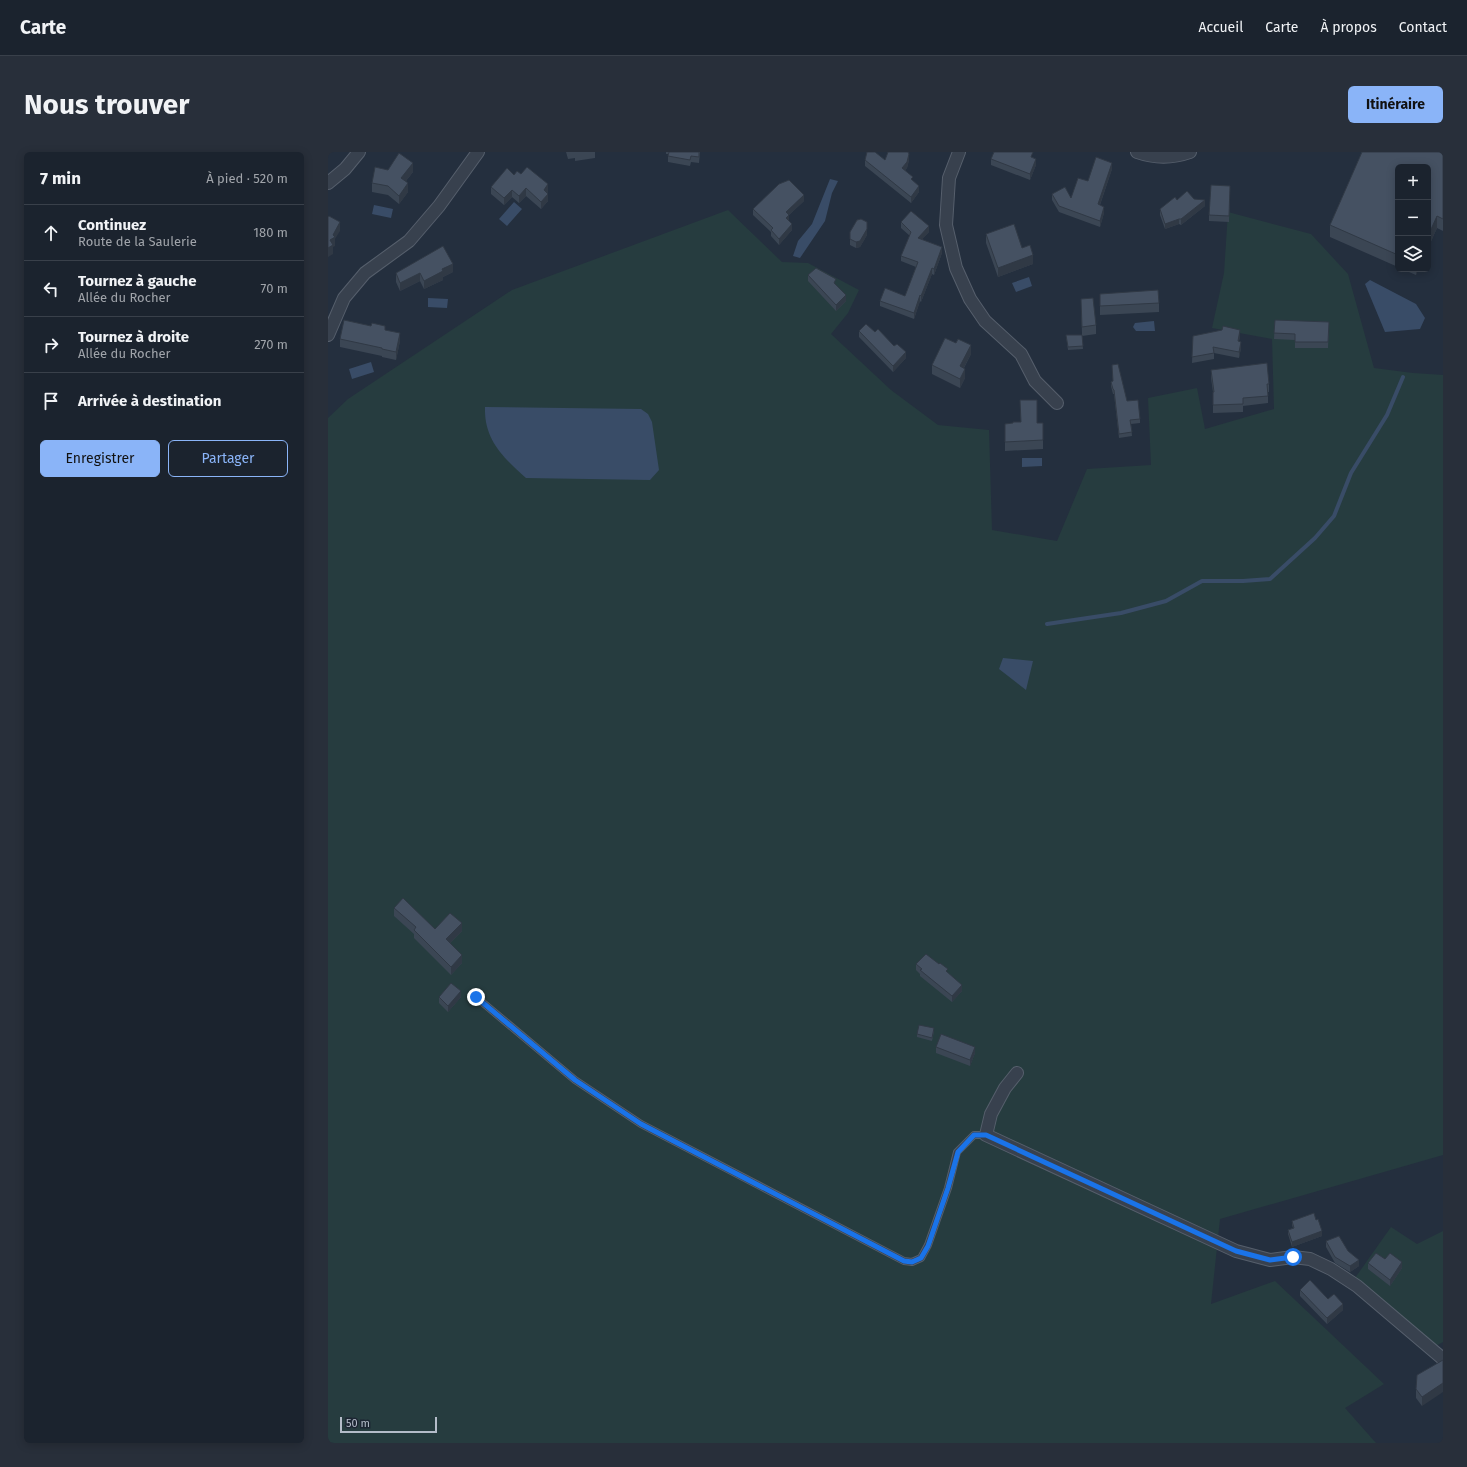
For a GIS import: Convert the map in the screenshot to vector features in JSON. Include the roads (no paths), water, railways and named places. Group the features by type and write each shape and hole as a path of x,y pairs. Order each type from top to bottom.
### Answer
{"street":[{"path":"328,183 345,169 359,152"},
{"path":"328,335 344,298 365,273 409,241 439,206 478,152"},
{"path":"960,152 949,178 946,226 956,268 970,299 985,321 1021,354 1035,380 1057,402"},
{"path":"1137,152 1169,157 1190,152"},
{"path":"1016,1073 1005,1088 991,1114 986,1135 1236,1251 1270,1260 1293,1257 1310,1259 1331,1269 1357,1286 1443,1359"}],"lane":[{"path":"476,997 575,1080 641,1124 904,1261 912,1262 921,1258 928,1246 948,1188 958,1152 974,1135 986,1135"}],"water":[{"path":"830,179 838,181 832,193 825,221 800,258 793,256 798,241 812,224"},
{"path":"514,202 522,209 507,226 499,219"},
{"path":"374,205 393,209 391,218 372,214"},
{"path":"1029,277 1032,286 1016,292 1012,283"},
{"path":"1370,280 1416,304 1425,318 1420,329 1385,332 1365,284"},
{"path":"428,298 448,299 447,308 428,307"},
{"path":"1154,321 1155,331 1136,331 1133,327 1135,323"},
{"path":"371,362 374,372 352,379 349,369"},
{"path":"485,407 641,409 648,414 652,422 659,470 650,480 526,478 496,447 488,429"},
{"path":"1022,458 1042,458 1042,466 1022,467"},
{"path":"1003,658 1033,661 1026,690 999,669"}],"waterway":[{"path":"1047,624 1121,613 1166,601 1202,581 1243,581 1270,579 1315,538 1334,516 1351,473 1387,415 1403,377"}]}
